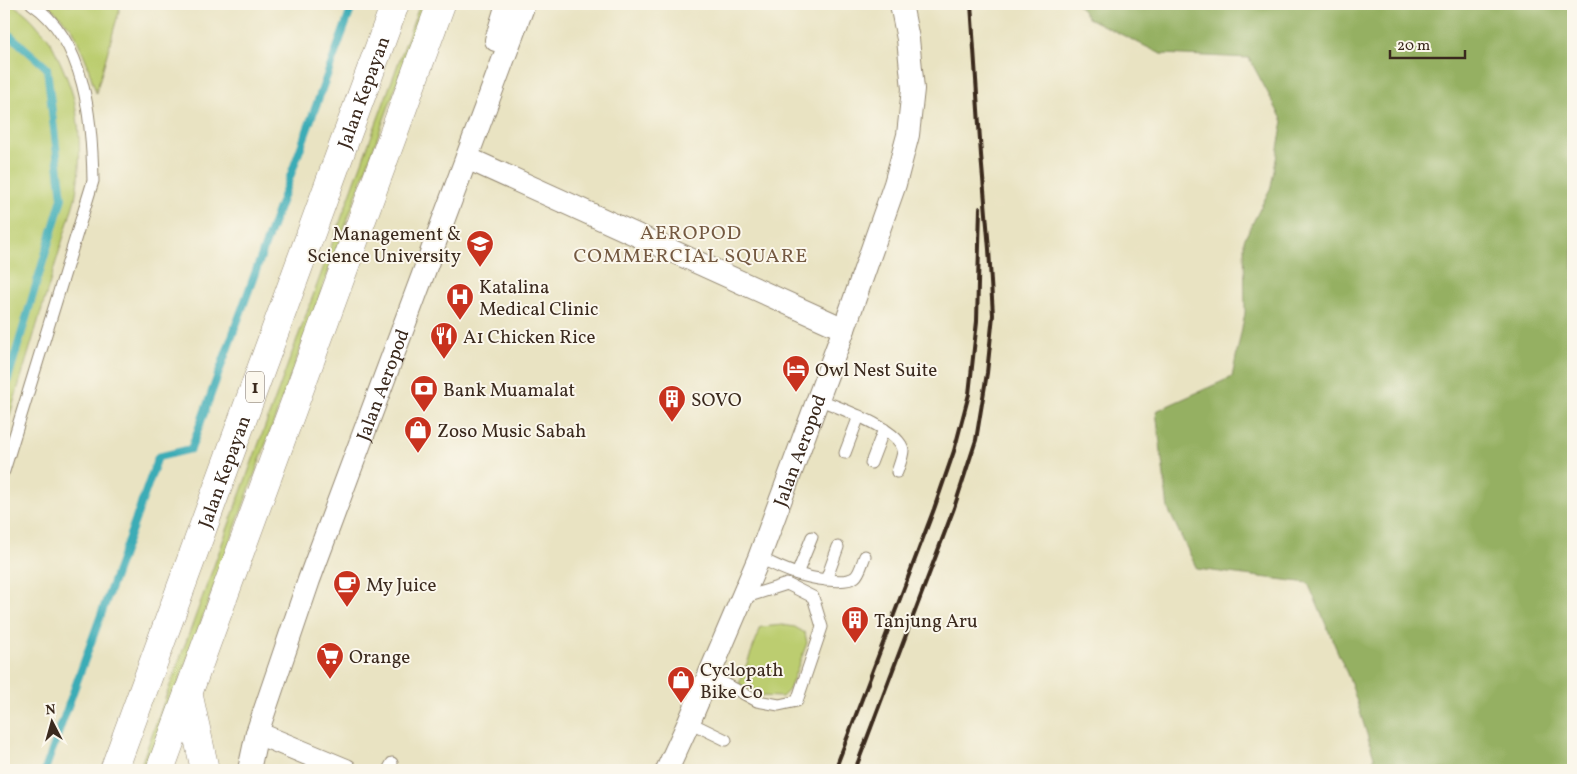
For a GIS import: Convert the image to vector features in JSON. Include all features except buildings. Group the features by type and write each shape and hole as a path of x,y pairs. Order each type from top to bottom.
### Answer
{"highway":[{"name":"Jalan Kepayan","path":"114,770 395,4"},
{"path":"160,770 441,4"},
{"path":"188,692 205,770"}],"street":[{"path":"491,95 488,66 507,4"},
{"name":"Jalan Aeropod","path":"248,770 257,733 309,580 524,4"},
{"name":"Jalan Aeropod","path":"667,770 690,722 759,558 844,329 895,184 908,135 913,89 908,39 901,4"},
{"path":"467,158 844,329"},
{"path":"257,733 346,770"}],"lane":[{"path":"4,471 93,181 92,140 88,105 79,72 70,49 58,28 40,9 32,4"},
{"path":"818,399 859,416 893,434 900,442 903,451 897,472"},
{"path":"845,453 859,416"},
{"path":"871,463 884,429"},
{"path":"797,574 812,537"},
{"path":"826,580 838,547"},
{"path":"759,558 797,574 826,580 846,580 854,579 858,575 865,556"},
{"path":"709,675 757,701 779,705 797,701 822,627 813,597 787,584 742,598"},
{"path":"690,722 726,740"}],"green space":[{"path":"4,4 13,6 25,13 50,41 73,97 77,116 80,152 75,199 4,434"},
{"path":"48,4 121,4 96,93 86,60 73,30"},
{"path":"420,4 426,4 147,770 139,770"},
{"path":"1078,4 1573,4 1573,770 1368,770 1374,757 1351,683 1308,583 1197,569 1168,509 1156,411 1232,377 1245,313 1244,240 1271,187 1283,121 1249,58 1161,54 1088,18"},
{"path":"783,625 795,627 805,633 807,643 789,690 782,697 758,696 739,684 761,627"}],"waterway":[{"path":"45,770 158,457 191,449 353,4"},
{"path":"4,30 47,68 62,198 4,392"}],"railway":[{"path":"855,770 954,508 976,440 987,373 993,315 971,4"},
{"path":"835,770 934,509 954,451 969,394 977,321 980,208"}],"place":[{"name":"Management & Science University","path":"480,268"},
{"name":"Katalina Medical Clinic","path":"460,321"},
{"name":"A1 Chicken Rice","path":"444,360"},
{"name":"Owl Nest Suite","path":"796,393"},
{"name":"Bank Muamalat","path":"424,413"},
{"name":"SOVO","path":"672,423"},
{"name":"Zoso Music Sabah","path":"418,454"},
{"name":"My Juice","path":"347,608"},
{"name":"Tanjung Aru","path":"855,644"},
{"name":"Orange","path":"330,680"},
{"name":"Cyclopath Bike Co","path":"681,704"}],"district":[{"name":"AEROPOD COMMERCIAL SQUARE","path":"691,244"}]}
